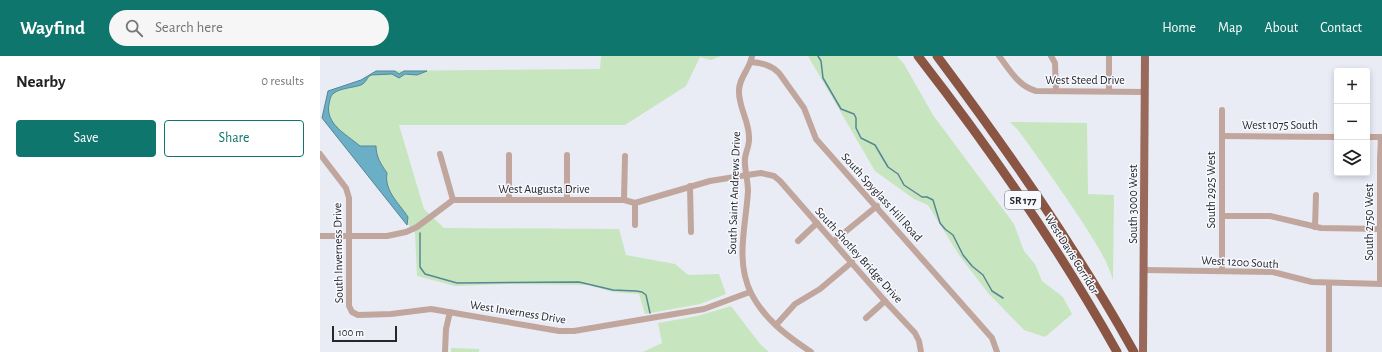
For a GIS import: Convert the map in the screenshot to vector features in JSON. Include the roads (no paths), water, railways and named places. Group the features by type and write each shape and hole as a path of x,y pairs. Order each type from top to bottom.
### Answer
{"highway":[{"name":"West Davis Corridor","path":"918,56 980,139 1028,207 1077,284 1117,352"},
{"name":"West Davis Corridor","path":"937,56 986,121 1041,201 1134,352"}],"main road":[{"name":"South 3000 West","path":"1143,352 1145,270 1145,56"}],"street":[{"name":"West Steed Drive","path":"1000,56 1026,88 1036,91 1145,92"},
{"path":"1051,56 1055,63 1056,91"},
{"path":"1109,56 1109,92"},
{"name":"South Saint Andrews Drive","path":"752,59 742,77 738,92 750,137 745,159 748,190 741,249 750,292 764,314 784,334 811,352"},
{"name":"South Spyglass Hill Road","path":"752,59 774,69 779,73 804,108 811,130 816,139 877,206 992,338 997,352"},
{"name":"South 2925 West","path":"1222,110 1222,270"},
{"name":"West 1075 South","path":"1222,136 1334,137"},
{"path":"1370,137 1382,137"},
{"name":"South 2750 West","path":"1381,284 1380,229 1382,137"},
{"name":"South Inverness Drive","path":"320,154 346,188 349,198 349,306 352,312"},
{"path":"320,236 387,236 406,232 417,226 453,200 440,154"},
{"path":"509,155 509,200"},
{"path":"567,155 567,200"},
{"path":"624,200 625,156"},
{"path":"320,166 326,162"},
{"name":"South Shotley Bridge Drive","path":"747,175 761,173 774,176 780,181 915,333 919,341 920,352"},
{"path":"635,226 635,203 690,186 747,175"},
{"path":"690,186 691,232"},
{"path":"1315,227 1316,195"},
{"name":"West Augusta Drive","path":"453,200 624,200 635,203"},
{"path":"834,241 877,206"},
{"path":"1222,216 1270,216 1315,227 1380,229"},
{"path":"798,241 816,223"},
{"path":"776,325 795,304 820,289 852,262"},
{"name":"West 1200 South","path":"1145,270 1222,270 1273,272 1312,282 1329,284 1381,284"},
{"path":"1329,284 1329,352"},
{"name":"West Inverness Drive","path":"352,312 358,315 391,314 431,309 559,331 574,331 704,309 750,292"},
{"path":"866,318 885,301"},
{"path":"446,352 446,330 450,312"}],"water":[{"path":"376,71 395,71 399,74 404,71 427,71 417,75 405,74 399,78 392,74 371,75 361,85 337,91 330,98 330,117 333,123 343,133 360,146 376,146 378,157 387,173 390,191 408,217 407,225 322,118 328,91 361,80"}],"waterway":[{"path":"818,56 821,61 823,78 841,109 854,114 856,118 856,128 861,138 875,145 888,167 898,174 904,185 922,197 927,197 933,200 940,223 953,235 963,255 972,266 983,275 992,291 1003,298"},
{"path":"420,233 420,267 425,274 457,283 579,282 613,290 642,292 646,295 650,313"}]}
